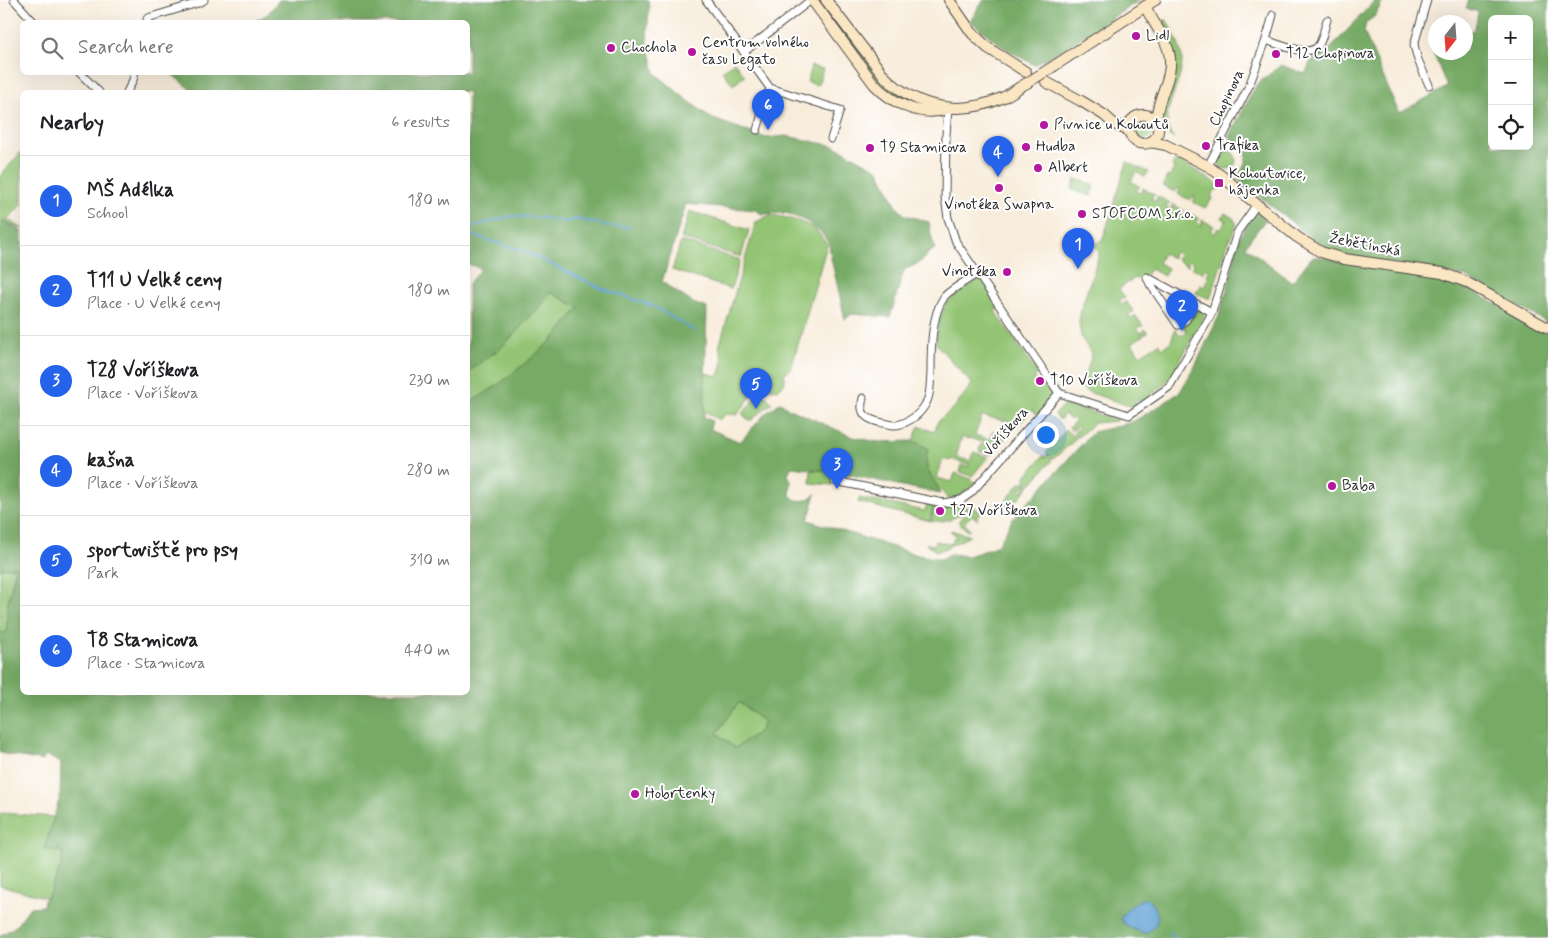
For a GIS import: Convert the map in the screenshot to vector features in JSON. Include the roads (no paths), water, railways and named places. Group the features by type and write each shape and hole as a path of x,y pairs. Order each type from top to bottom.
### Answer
{"street":[{"path":"14,0 32,20"},
{"path":"150,20 204,0"},
{"path":"706,0 770,88 840,110 831,139"},
{"path":"744,52 811,0 880,90 900,104 928,113 939,112 948,108"},
{"path":"826,0 882,74 895,87 914,98 948,108 971,107 993,102 1005,96 1155,0"},
{"path":"949,0 972,33 988,48 1026,72"},
{"path":"1427,0 1414,45 1418,60 1429,85"},
{"path":"1145,6 1166,44 1169,53 1169,73 1157,112 1158,133 1150,142 1142,144 1137,142 1132,138 1129,131 1130,124 1138,115 1150,110 1162,92"},
{"name":"Chopinova","path":"1208,166 1249,86 1273,15"},
{"path":"1266,40 1305,52 1314,50 1319,45 1327,20"},
{"path":"83,75 97,90"},
{"path":"128,90 134,75"},
{"path":"1046,82 1078,99 1104,115 1114,124 1129,131"},
{"path":"756,130 770,88"},
{"path":"948,108 945,197 948,218 956,242 1059,393 1129,415 1169,387 1176,378 1212,312 1238,231 1257,204"},
{"path":"1144,114 1151,116 1157,122"},
{"path":"1104,115 1122,120 1133,119"},
{"name":"Žebětínská","path":"1158,133 1166,145"},
{"name":"Žebětínská","path":"1150,142 1166,145 1208,166 1301,240 1324,253 1344,259 1424,270 1452,276 1548,328"},
{"path":"863,398 861,405 866,417 874,421 894,425 909,420 923,408 930,393 934,326 944,296 978,273"},
{"path":"1195,303 1186,320 1178,325 1147,277 1212,312"},
{"name":"Voříškova","path":"835,480 943,503 961,500 971,493 1059,393"}],"water":[{"path":"1146,898 1154,907 1158,916 1155,925 1146,933 1132,929 1120,919 1131,906"}],"waterway":[{"path":"470,227 511,216 546,218 567,222 576,219 609,226 629,227"},
{"path":"470,235 524,251 598,287 653,306 695,331"},
{"path":"1169,932 1177,938"}],"place":[{"name":"Lidl","path":"1136,36"},
{"name":"Chochola","path":"611,48"},
{"name":"Centrum volného času Legato","path":"692,52"},
{"name":"T12 Chopinova","path":"1276,54"},
{"name":"Pivnice u Kohoutů","path":"1044,125"},
{"name":"T8 Stamicova","path":"768,130"},
{"name":"Trafika","path":"1206,146"},
{"name":"Hudba","path":"1026,147"},
{"name":"T9 Stamicova","path":"870,148"},
{"name":"Albert","path":"1038,168"},
{"name":"kašna","path":"998,177"},
{"name":"Kohoutovice, hájenka","path":"1219,183"},
{"name":"Vinotéka Swapna","path":"999,188"},
{"name":"STOFCOM s.r.o.","path":"1082,214"},
{"name":"MŠ Adélka","path":"1078,269"},
{"name":"Vinotéka","path":"1007,272"},
{"name":"T11 U Velké ceny","path":"1182,331"},
{"name":"T10 Voříškova","path":"1040,381"},
{"name":"sportoviště pro psy","path":"756,409"},
{"name":"Baba","path":"1332,486"},
{"name":"T28 Voříškova","path":"837,489"},
{"name":"T27 Voříškova","path":"940,511"},
{"name":"Hobrtenky","path":"635,794"}]}
